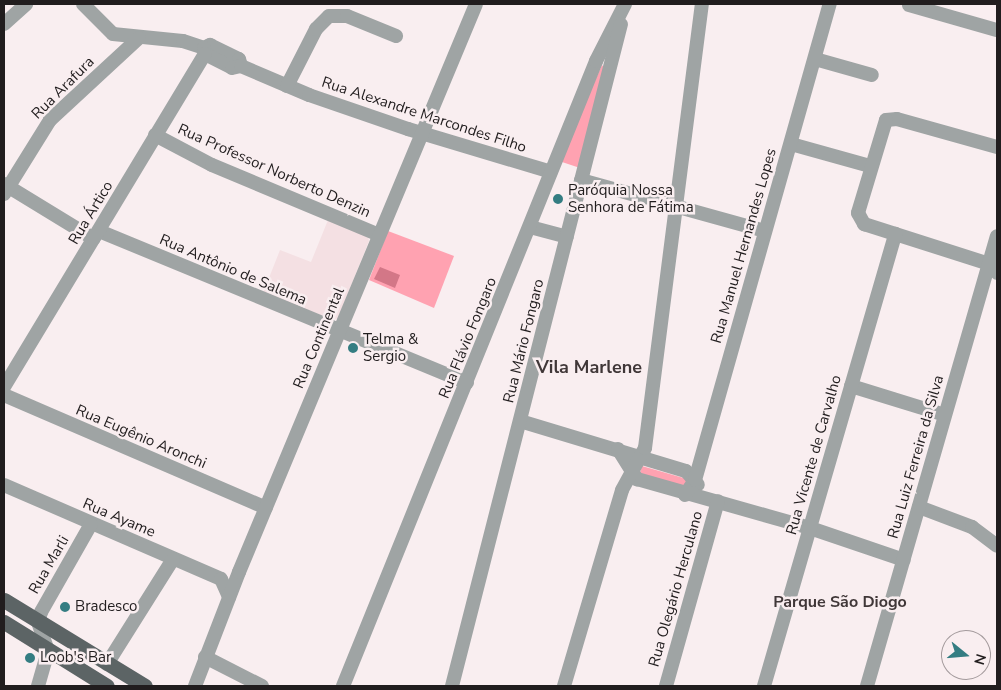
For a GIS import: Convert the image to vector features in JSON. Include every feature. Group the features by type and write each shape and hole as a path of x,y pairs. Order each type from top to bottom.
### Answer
{"main road":[{"path":"4,600 145,686"},
{"path":"4,622 107,686"}],"street":[{"path":"4,24 26,4"},
{"path":"83,4 108,31 116,59"},
{"name":"Rua Continental","path":"195,686 239,572 476,4"},
{"name":"Rua Flávio Fongaro","path":"343,686 596,61 626,4"},
{"name":"Rua Mário Fongaro","path":"452,686 626,4"},
{"path":"564,686 622,490 631,472 643,457 702,4"},
{"name":"Rua Manuel Hernandes Lopes","path":"685,495 695,480 830,4"},
{"path":"909,5 997,30"},
{"path":"287,86 316,29 329,16 348,16 396,36"},
{"name":"Rua Alexandre Marcondes Filho","path":"108,31 139,38 183,41 232,68 240,66 287,86 422,134 551,172"},
{"name":"Rua Arafura","path":"5,188 50,120 139,38"},
{"name":"Rua Ártico","path":"4,387 204,51"},
{"path":"815,59 872,75"},
{"path":"596,61 604,61 610,66"},
{"path":"993,269 864,224 858,218 870,166 886,120 897,119 997,147"},
{"name":"Rua Professor Norberto Denzin","path":"155,135 212,164 379,235"},
{"path":"790,144 870,166"},
{"path":"582,180 765,231"},
{"name":"Rua Antônio de Salema","path":"5,188 96,235 467,383"},
{"path":"530,227 566,238"},
{"name":"Rua Vicente de Carvalho","path":"764,686 895,234"},
{"name":"Rua Luiz Ferreira da Silva","path":"867,686 945,415 993,269 997,236"},
{"path":"851,386 945,415"},
{"name":"Rua Eugênio Aronchi","path":"4,395 266,508"},
{"path":"520,421 686,471 702,491 715,500"},
{"path":"618,449 637,479 685,495 715,500 810,528 904,560"},
{"name":"Rua Ayame","path":"4,485 222,579"},
{"name":"Rua Olegário Herculano","path":"666,686 715,500"},
{"path":"919,508 972,527 997,546"},
{"name":"Rua Marli","path":"38,622 41,612 91,524"},
{"path":"107,664 173,559"},
{"path":"229,597 222,579 239,572"},
{"path":"38,622 48,651 38,686"},
{"path":"205,657 262,686"}],"shaded area":[{"path":"602,65 605,69 580,168 559,161"},
{"path":"328,220 368,236 369,241 338,318 334,320 263,293 280,250 311,262"},
{"path":"388,231 454,256 434,308 369,280"},
{"path":"380,267 400,275 395,288 374,279"},
{"path":"642,466 687,479 684,489 639,476"}],"place":[{"name":"Paróquia Nossa Senhora de Fátima","path":"558,199"},
{"name":"Telma & Sergio","path":"353,348"},
{"name":"Bradesco","path":"65,607"},
{"name":"Loob's Bar","path":"30,658"}],"district":[{"name":"Vila Marlene","path":"589,367"},
{"name":"Parque São Diogo","path":"840,602"}]}
